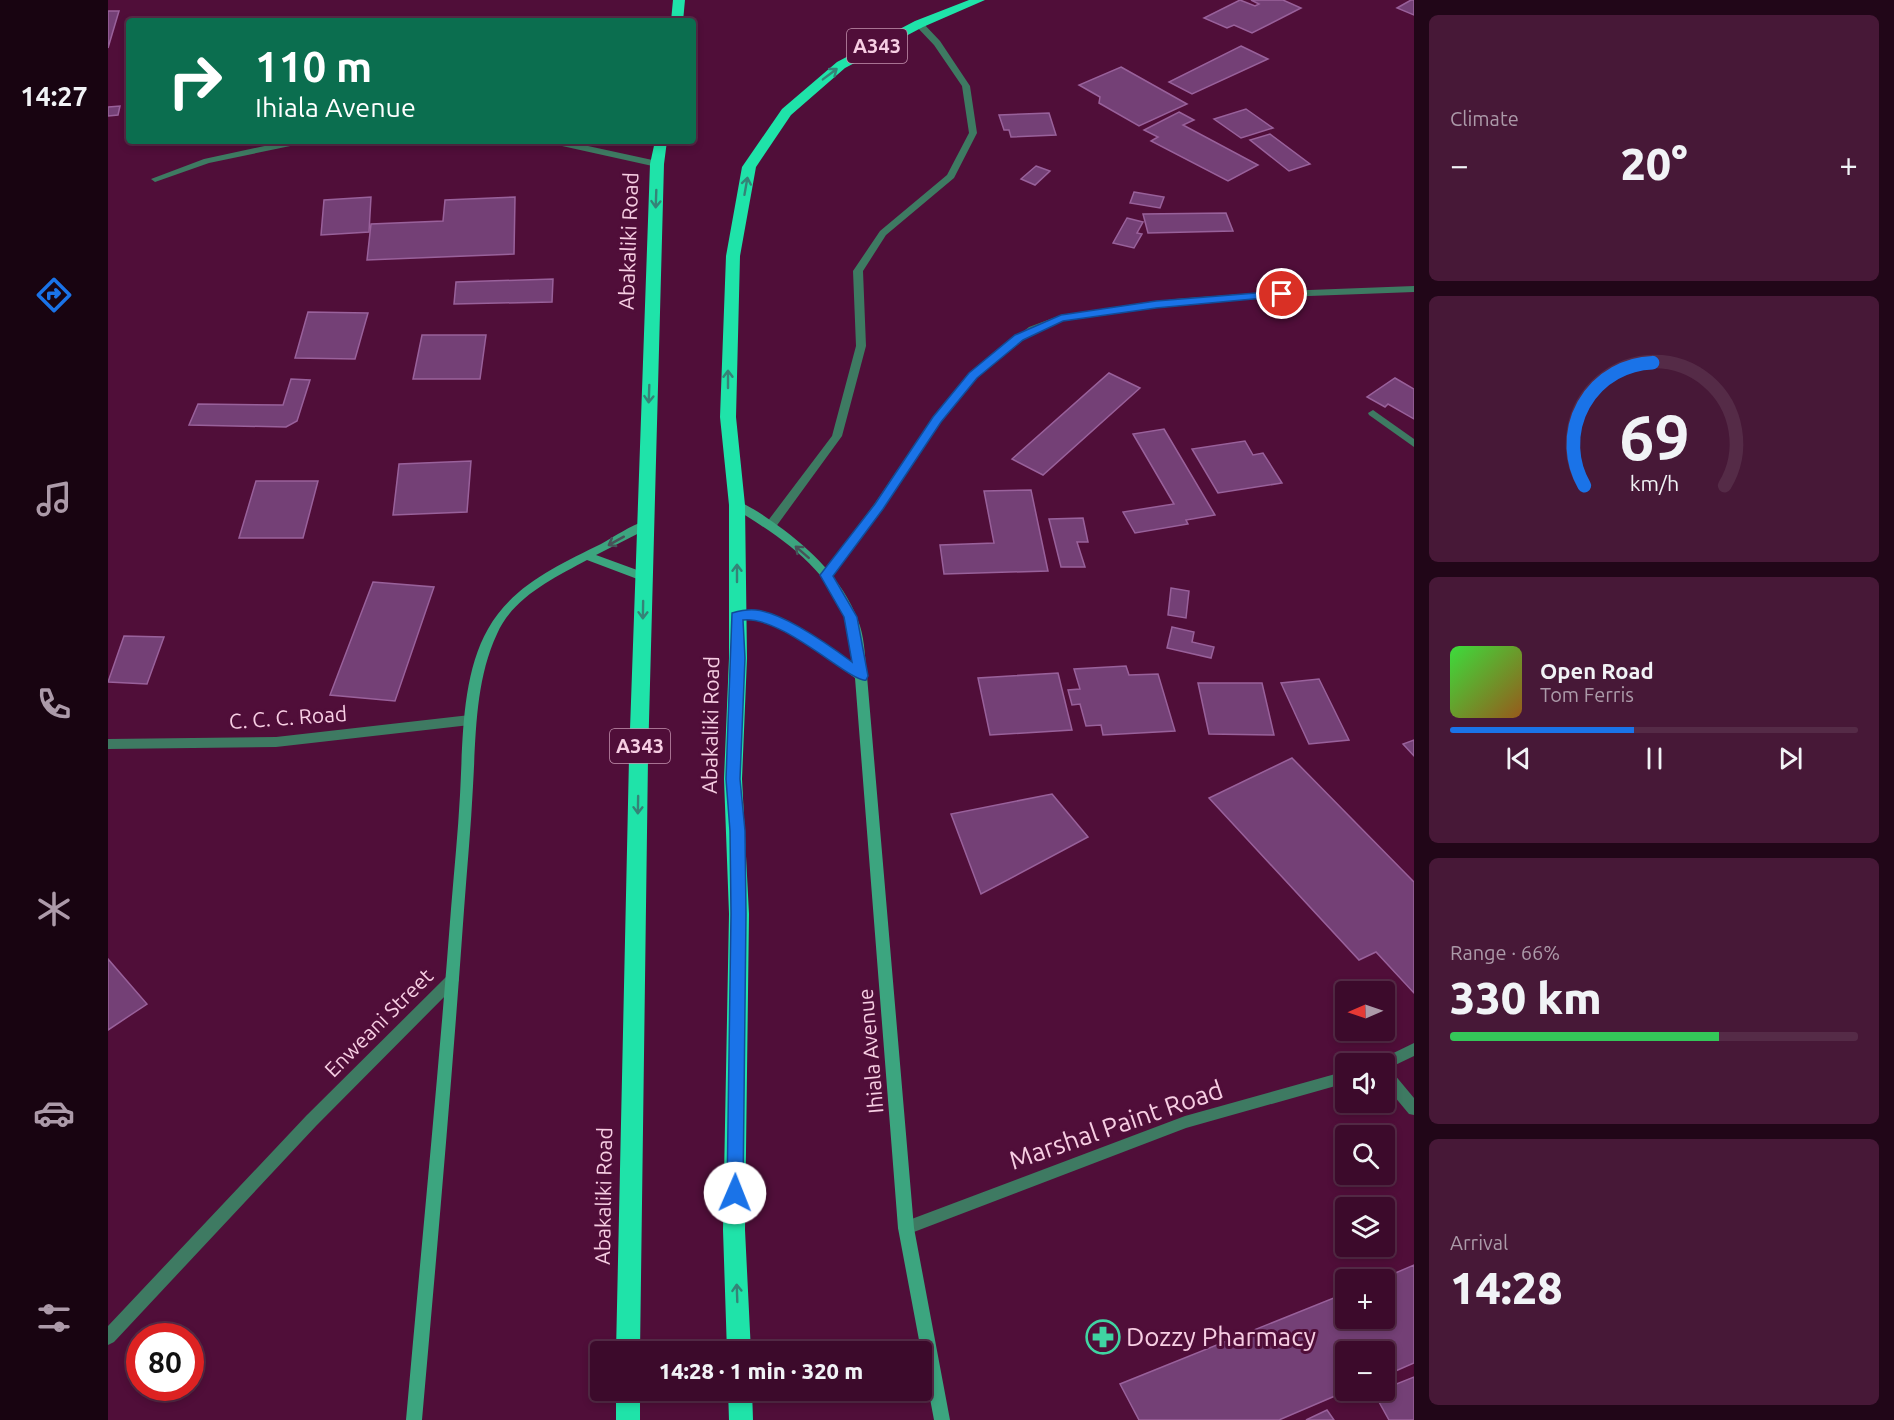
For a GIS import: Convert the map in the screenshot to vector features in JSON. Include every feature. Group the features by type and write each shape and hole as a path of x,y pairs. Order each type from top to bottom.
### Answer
{"highway":[{"path":"677,18 680,0"},
{"name":"A343","path":"919,24 979,0"},
{"name":"Abakaliki Road","path":"739,1341 734,1230 739,914 733,779 738,658 737,505 728,417 730,272 749,167 786,112 811,88 841,65 919,24"},
{"name":"Abakaliki Road","path":"628,1341 629,1157 645,525 657,164 660,144"},
{"path":"628,1401 628,1420"},
{"path":"740,1401 741,1420"}],"main road":[{"name":"Ihiala Avenue","path":"737,505 771,525 827,575 851,617 861,676 906,1228 942,1420"},
{"name":"Enweani Street","path":"452,980 470,720 480,668 493,632 503,613 541,581 645,525"},
{"path":"588,556 644,577"},
{"path":"736,617 755,614 776,622 827,650 861,676"},
{"path":"414,1420 452,980"}],"street":[{"path":"771,525 837,436 861,346 858,271 883,232 951,176 973,133 966,86 937,43 919,24"},
{"path":"155,179 207,162 287,144"},
{"path":"567,144 657,164"},
{"path":"827,575 879,506 937,419 973,375 1032,329 1061,318 1164,304 1282,294 1414,289"},
{"path":"1373,413 1414,444"},
{"name":"C. C. C. Road","path":"108,744 276,742 470,720"},
{"name":"Enweani Street","path":"108,1337 311,1121 452,980"},
{"path":"1395,1058 1414,1049"},
{"name":"Marshal Paint Road","path":"906,1228 1185,1122 1335,1080"},
{"path":"1395,1086 1414,1109"}],"building":[{"path":"1240,0 1255,6 1259,4 1251,0 1283,0 1301,8 1252,33 1234,25 1227,28 1204,18"},
{"path":"1414,0 1414,15 1397,8"},
{"path":"108,11 119,11 108,48"},
{"path":"1241,46 1268,59 1192,94 1169,82"},
{"path":"1121,67 1187,104 1139,126 1099,103 1100,97 1079,85"},
{"path":"120,106 118,115 108,116 108,107"},
{"path":"1246,109 1273,128 1241,138 1214,119"},
{"path":"1179,112 1194,120 1183,125 1258,165 1228,181 1151,141 1158,137 1144,130"},
{"path":"1049,113 1056,135 1011,137 1009,130 1004,130 999,115"},
{"path":"1270,134 1310,164 1289,171 1250,140"},
{"path":"1036,166 1050,171 1035,185 1021,179"},
{"path":"1134,192 1164,197 1160,208 1130,203"},
{"path":"371,197 369,232 321,235 324,200"},
{"path":"515,197 514,254 367,260 371,224 443,221 445,200"},
{"path":"1226,213 1233,231 1148,233 1143,214"},
{"path":"1127,218 1143,222 1137,233 1142,234 1134,248 1113,243"},
{"path":"553,279 552,302 454,304 456,282"},
{"path":"308,312 368,313 355,359 295,358"},
{"path":"422,335 486,335 480,379 413,379"},
{"path":"1109,373 1140,388 1043,475 1012,459"},
{"path":"1395,378 1414,389 1414,419 1388,404 1385,407 1367,397"},
{"path":"291,379 310,380 297,421 286,427 189,425 198,404 283,405"},
{"path":"1164,429 1215,515 1186,520 1188,524 1135,533 1123,512 1174,504 1133,434"},
{"path":"1245,441 1253,455 1263,453 1282,483 1218,493 1192,449"},
{"path":"471,461 467,512 393,515 399,464"},
{"path":"256,481 318,481 303,538 239,538"},
{"path":"1031,490 1048,571 944,574 940,545 994,543 984,491"},
{"path":"1083,518 1088,542 1077,542 1085,567 1061,567 1049,519"},
{"path":"373,582 434,587 395,701 330,695"},
{"path":"1171,588 1189,591 1186,618 1168,615"},
{"path":"1172,627 1194,632 1192,642 1214,647 1211,658 1167,648"},
{"path":"124,636 164,637 147,684 108,682"},
{"path":"1126,666 1129,675 1158,674 1175,731 1103,735 1101,725 1086,726 1080,704 1072,705 1068,690 1080,689 1074,669"},
{"path":"1058,673 1072,730 990,735 978,678"},
{"path":"1319,679 1349,740 1309,744 1281,683"},
{"path":"1198,683 1262,683 1274,735 1209,734"},
{"path":"1414,740 1414,756 1403,744"},
{"path":"1292,758 1414,882 1414,993 1376,952 1359,960 1209,798"},
{"path":"1052,794 1088,837 981,894 951,814"},
{"path":"108,959 147,1004 108,1030"},
{"path":"1414,1265 1414,1363 1395,1371 1395,1341 1335,1341 1335,1396 1279,1420 1139,1420 1120,1384 1335,1297 1335,1329 1395,1329 1395,1273"},
{"path":"1414,1377 1414,1420 1389,1420 1378,1401 1395,1401 1395,1385"},
{"path":"1327,1410 1334,1420 1306,1420"}],"place":[{"name":"Dozzy Pharmacy","path":"1103,1337"}],"route":[{"path":"735,1193 739,914 733,779 738,658 736,617 755,614 776,622 827,650 861,676 851,617 827,575 879,506 937,419 973,375 1019,337 1045,323 1061,318 1156,304 1282,294"}]}
